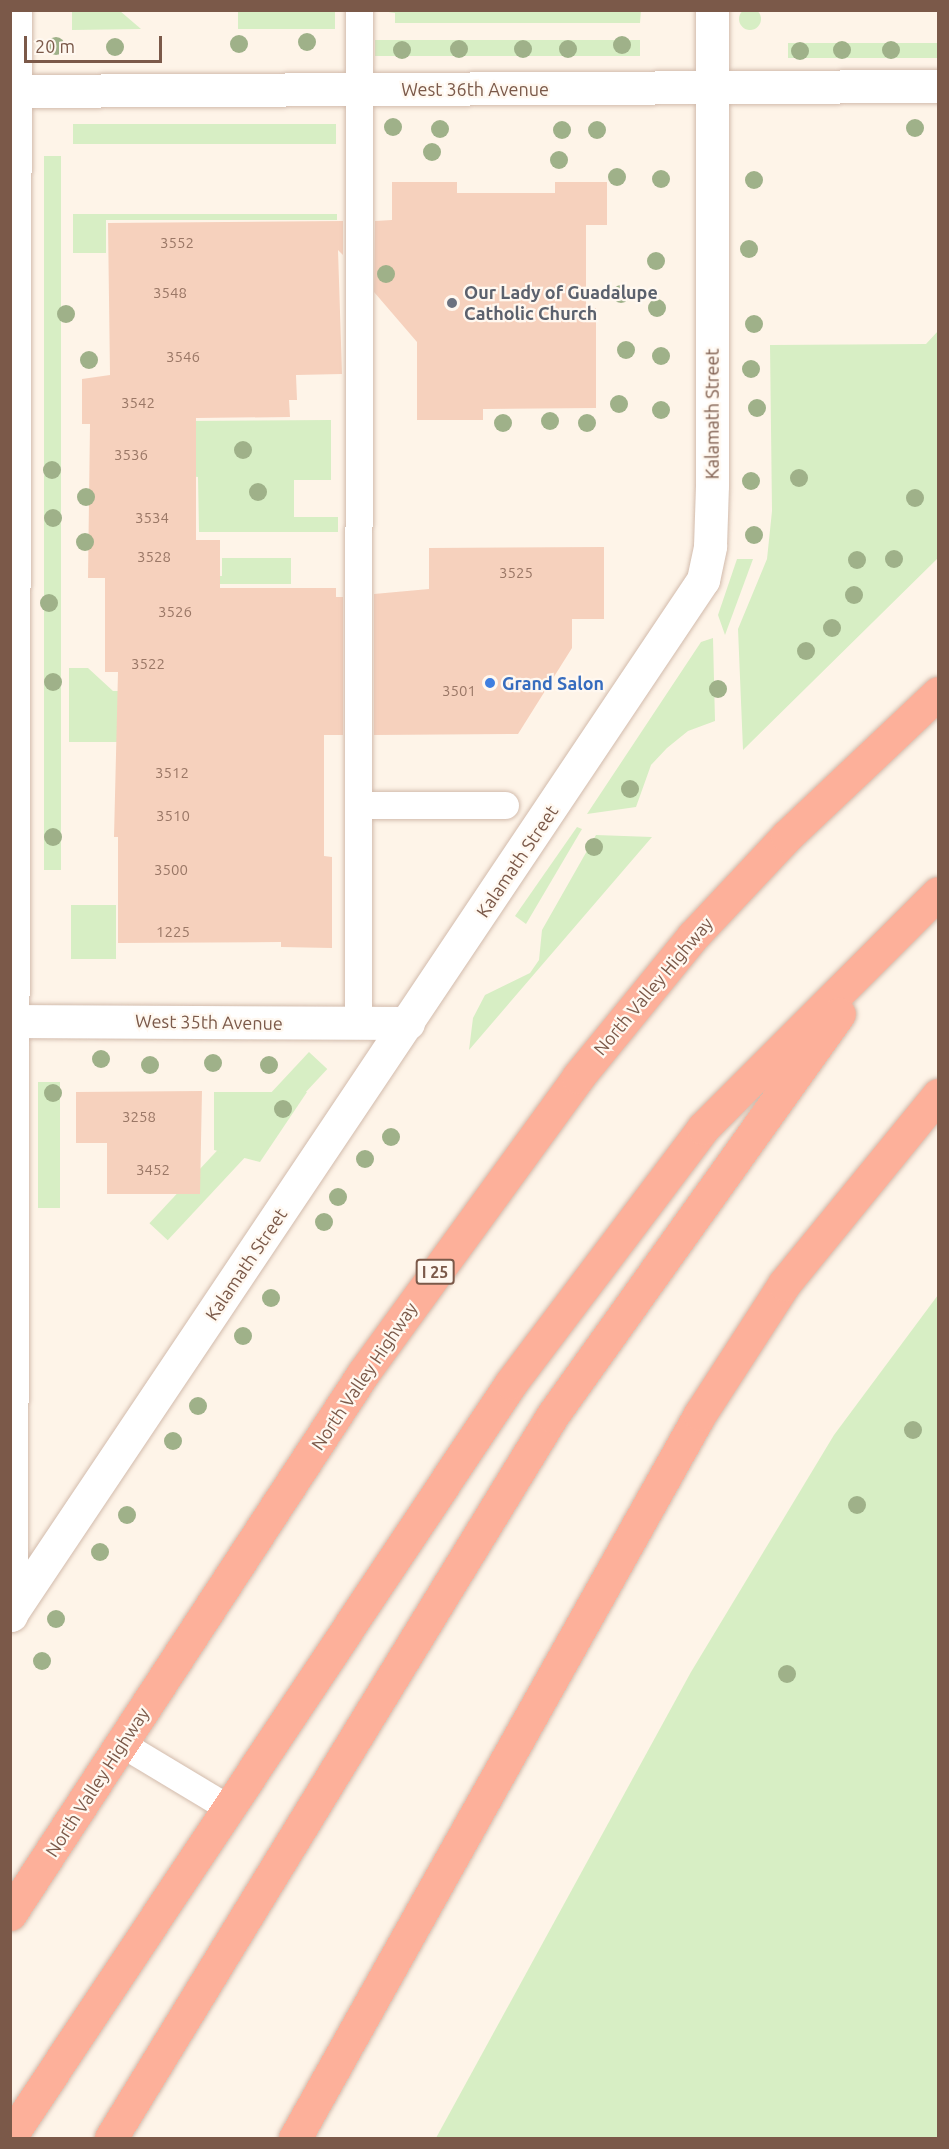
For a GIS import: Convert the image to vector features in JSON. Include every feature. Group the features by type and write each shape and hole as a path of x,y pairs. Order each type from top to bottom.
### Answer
{"highway":[{"name":"North Valley Highway","path":"10,1914 364,1372 578,1077 700,927 787,836 939,693"},
{"path":"10,2137 227,1807 511,1383 703,1128 896,934 939,894"},
{"path":"111,2139 552,1416 896,934"},
{"path":"295,2139 700,1414 784,1284 939,1095"}],"street":[{"path":"10,1615 15,10"},
{"name":"Kalamath Street","path":"10,1615 703,580 710,546 712,485 712,10"},
{"name":"West 36th Avenue","path":"13,91 939,86"},
{"name":"West 35th Avenue","path":"11,1021 408,1023"}],"lane":[{"path":"358,1023 359,10"},
{"path":"358,805 505,805"},
{"path":"122,1744 227,1807"}],"green space":[{"path":"750,8 758,11 761,19 758,27 750,30 742,27 739,19 742,11"},
{"path":"375,10 641,10 640,23 395,23 395,13"},
{"path":"72,11 120,11 141,29 72,30"},
{"path":"238,11 335,11 335,29 238,29"},
{"path":"375,40 640,40 640,56 375,56"},
{"path":"788,43 938,43 938,58 788,58"},
{"path":"73,124 336,124 336,144 73,144"},
{"path":"44,156 61,156 61,870 44,870"},
{"path":"73,214 337,214 337,220 106,220 106,253 73,253"},
{"path":"938,331 938,558 743,750 738,629 767,559 772,511 770,345 926,344"},
{"path":"331,420 331,480 294,480 294,517 338,517 338,532 199,532 198,477 189,476 188,421"},
{"path":"222,558 291,558 291,584 196,584 196,576 222,576"},
{"path":"737,559 753,559 725,635 718,615"},
{"path":"713,638 715,721 688,731 651,765 636,807 587,814 701,642"},
{"path":"69,668 88,668 113,691 205,691 312,742 69,742"},
{"path":"577,827 582,829 526,924 515,916"},
{"path":"596,835 652,837 469,1050 473,1018 485,995 530,973 539,960 542,930"},
{"path":"71,905 116,905 116,959 71,959"},
{"path":"309,1052 327,1069 168,1240 149,1223"},
{"path":"38,1082 60,1082 60,1208 38,1208"},
{"path":"214,1092 307,1092 260,1162 214,1150"},
{"path":"938,1295 938,2138 436,2138 691,1672 834,1435"}],"building":[{"name":"Our Lady of Guadalupe Catholic Church","path":"392,182 457,182 457,193 555,193 555,182 607,182 607,225 586,225 586,308 596,308 596,408 483,409 483,420 417,420 417,342 374,292 375,221 392,220"},
{"path":"343,221 343,255 338,250 342,374 296,375 297,400 289,400 290,417 196,418 196,540 220,540 220,588 336,588 336,597 343,597 343,735 324,735 324,856 332,857 332,948 281,947 281,942 118,943 118,837 114,837 118,672 105,672 105,578 88,578 90,424 82,424 82,379 110,375 108,223"},
{"path":"604,547 604,619 572,619 572,648 518,734 374,735 374,594 429,589 429,548"},
{"path":"202,1091 200,1194 107,1194 107,1143 76,1143 76,1092"}],"place":[{"name":"Our Lady of Guadalupe Catholic Church","path":"452,303"},
{"name":"Grand Salon","path":"490,683"}]}
